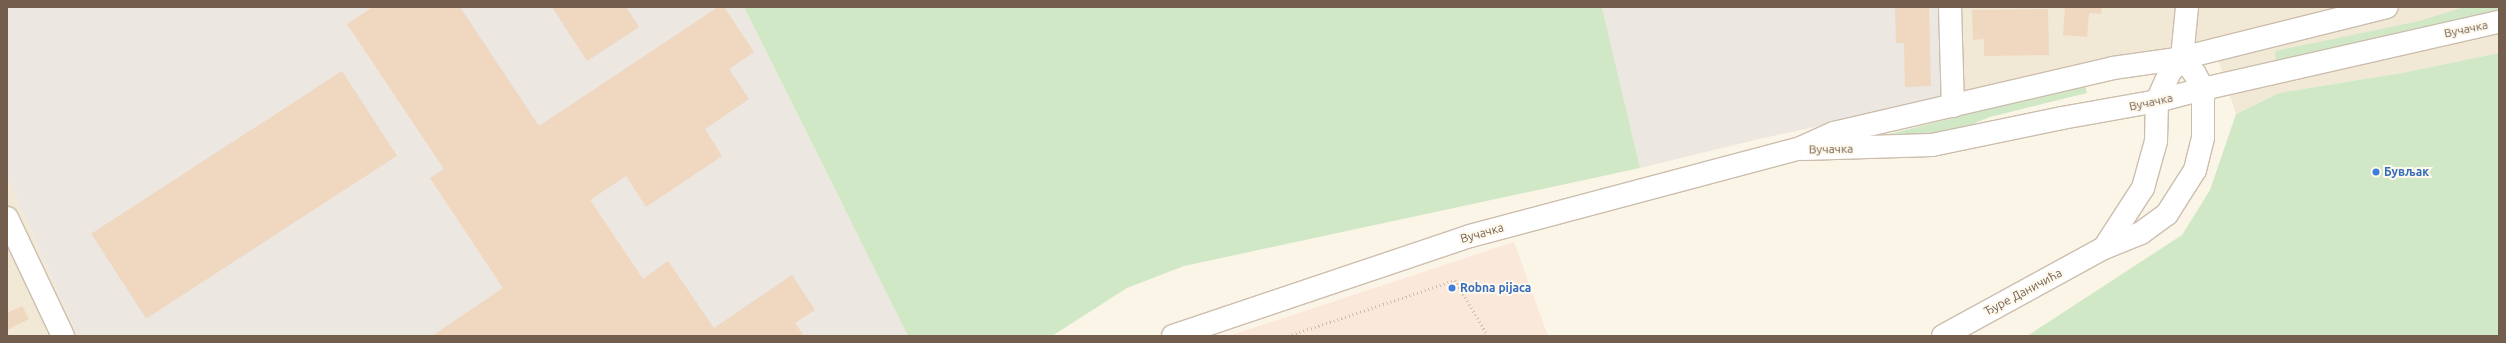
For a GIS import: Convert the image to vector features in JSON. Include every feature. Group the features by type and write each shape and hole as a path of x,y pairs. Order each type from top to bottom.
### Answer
{"street":[{"path":"1950,7 1954,106"},
{"path":"2187,7 2182,58 2195,74 2203,89"},
{"name":"Вучачка","path":"1173,336 1470,236 1798,149 1834,133 2113,68 2182,58 2387,7"},
{"name":"Вучачка","path":"1798,149 1834,150 1932,145 2062,118 2158,101 2203,89 2499,22"},
{"name":"Ђуре Даничића","path":"2104,248 2143,188 2156,141 2158,101 2170,72 2182,58"},
{"name":"Ђуре Даничића","path":"1943,336 2104,248 2141,233 2167,214 2195,170 2203,137 2203,89"},
{"path":"7,218 63,336"}],"path":[{"path":"1288,336 1455,280 1488,336"}],"shaded area":[{"path":"7,7 744,7 908,336 78,336 7,177"},
{"path":"1602,7 1946,7 1953,98 1763,138 1640,168"},
{"path":"1946,7 2499,7 2499,53 2402,73 2279,93 2236,114 2211,38 1953,98"},
{"path":"7,177 78,336 7,336"},
{"name":"Robna pijaca","path":"1514,242 1548,336 1229,336"}],"green space":[{"path":"744,7 1602,7 1640,168 1184,266 1127,288 1052,336 908,336"},
{"path":"2465,7 2499,7 2499,15 2276,66 2275,51 2419,21"},
{"name":"Бувљак","path":"2499,53 2499,336 2027,336 2182,235 2210,190 2236,114 2279,93 2402,73"},
{"path":"2085,85 2087,93 1990,117 1936,139 1877,137"}],"building":[{"path":"373,7 460,7 539,126 718,7 724,7 754,52 729,69 749,99 705,129 722,156 646,207 626,176 590,200 643,279 668,261 714,328 792,275 815,310 795,323 804,336 432,336 503,288 430,178 444,169 347,24"},
{"path":"552,7 626,7 639,27 587,61"},
{"path":"1895,7 1929,7 1931,86 1905,87 1904,43 1896,43"},
{"path":"2065,7 2102,7 2101,14 2089,13 2087,37 2063,35"},
{"path":"2048,9 2049,55 1984,56 1984,39 1973,40 1972,10"},
{"path":"342,71 397,156 146,319 91,234"},
{"path":"22,306 29,319 7,330 7,313"}],"place":[{"name":"Бувљак","path":"2376,172"},
{"name":"Robna pijaca","path":"1452,288"}]}
